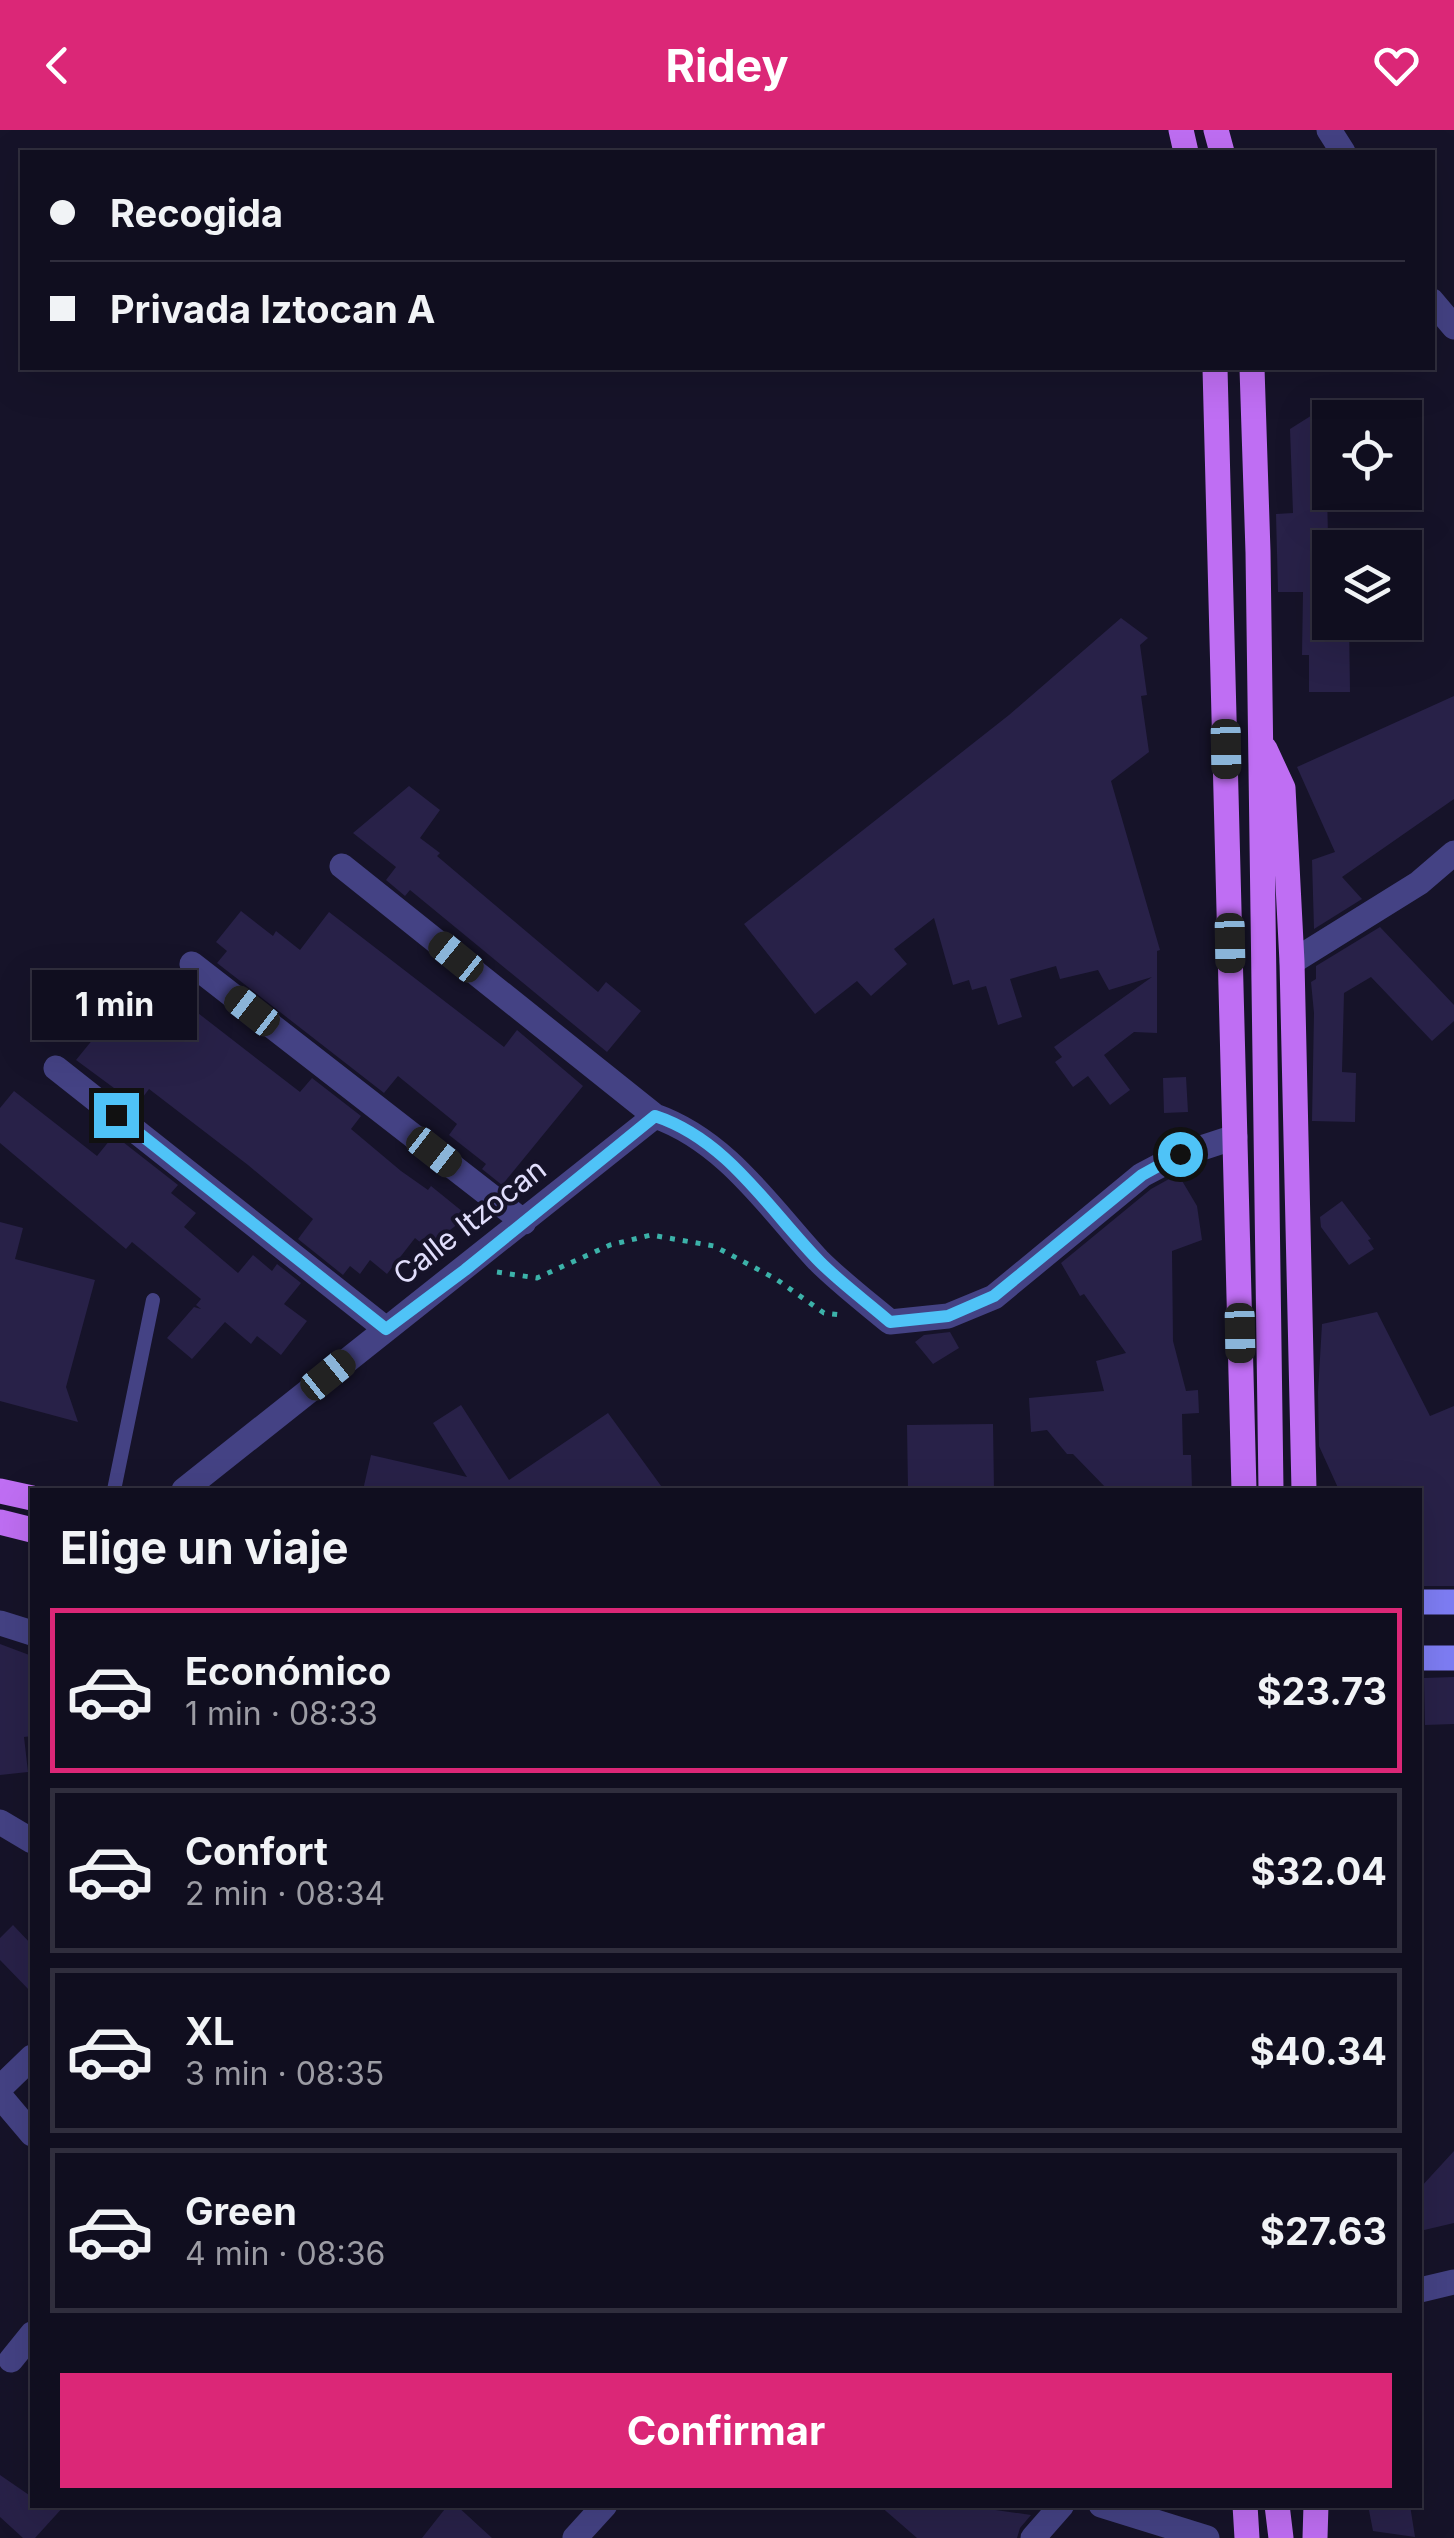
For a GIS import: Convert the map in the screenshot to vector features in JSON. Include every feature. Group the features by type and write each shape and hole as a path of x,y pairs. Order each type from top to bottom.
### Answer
{"main road":[{"path":"1215,370 1244,1488"},
{"path":"1252,370 1271,1488"},
{"path":"1222,555 1258,552"},
{"path":"1260,740 1283,788 1292,962 1304,1488"},
{"path":"0,1491 30,1498"},
{"path":"0,1522 30,1530"},
{"path":"1422,1602 1454,1602"},
{"path":"1422,1658 1454,1658"},
{"path":"1244,2508 1247,2538"},
{"path":"1277,2508 1281,2538"},
{"path":"1315,2538 1316,2508"}],"street":[{"path":"1435,305 1454,327"},
{"path":"1292,962 1419,883 1454,853"},
{"path":"342,866 655,1116 680,1126 744,1175 820,1262 890,1322 948,1316 994,1296 1142,1175 1180,1154 1235,1137"},
{"path":"192,964 524,1222"},
{"path":"56,1068 386,1329"},
{"name":"Calle Itzocan","path":"187,1488 655,1116"},
{"path":"0,1623 30,1632"},
{"path":"0,1822 30,1841"},
{"path":"0,2088 30,2059"},
{"path":"0,2096 30,2132"},
{"path":"1422,2290 1454,2282"},
{"path":"15,2360 30,2337"},
{"path":"575,2538 603,2508"},
{"path":"1033,2538 1059,2508"},
{"path":"1111,2508 1207,2538"}],"lane":[{"path":"114,1488 153,1300"}],"path":[{"path":"465,1270 537,1278 610,1245 651,1236 714,1246 776,1279 824,1313 890,1322"}],"building":[{"path":"1312,415 1312,510 1327,510 1328,530 1312,530 1312,640 1349,640 1350,692 1309,692 1309,655 1302,655 1303,592 1278,592 1276,514 1293,513 1290,429"},
{"path":"1121,618 1148,638 1140,645 1147,695 1141,696 1149,752 1111,781 1160,950 1157,1033 1134,1032 1104,1055 1130,1090 1110,1105 1088,1076 1073,1087 1055,1062 1062,1057 1054,1047 1152,977 1109,990 1098,970 1060,979 1056,966 1010,979 1022,1017 998,1025 986,986 972,990 969,980 953,985 934,918 894,949 907,964 871,996 857,981 815,1014 744,924 1009,715"},
{"path":"1454,696 1454,799 1342,877 1362,899 1314,929 1312,860 1335,852 1297,767"},
{"path":"409,786 440,810 420,838 440,853 437,856 598,992 606,982 641,1011 607,1052 410,890 405,896 386,880 396,867 353,833"},
{"path":"241,911 273,936 276,931 300,950 329,912 504,1047 517,1030 583,1086 502,1185 482,1169 486,1164 449,1135 457,1124 398,1076 384,1093 217,963 227,951 216,942"},
{"path":"1380,927 1454,1005 1454,1021 1432,1041 1371,977 1344,993 1342,1072 1356,1073 1355,1122 1312,1121 1311,982 1316,979 1316,966"},
{"path":"154,979 300,1092 312,1078 361,1116 351,1129 401,1171 428,1190 431,1186 468,1216 427,1248 415,1238 387,1274 370,1260 360,1274 350,1266 343,1275 298,1239 313,1219 248,1165 149,1089 137,1105 76,1060 116,1011 124,1017"},
{"path":"1186,1077 1188,1112 1164,1113 1163,1078"},
{"path":"14,1091 97,1156 114,1135 178,1185 171,1193 196,1213 184,1227 238,1273 253,1255 272,1271 277,1264 301,1283 284,1304 307,1321 281,1355 257,1336 251,1344 225,1322 192,1359 167,1338 194,1307 201,1309 196,1305 201,1299 132,1242 126,1249 0,1143 0,1108"},
{"path":"1178,1174 1197,1206 1202,1240 1172,1251 1173,1341 1186,1391 1198,1390 1199,1413 1182,1414 1183,1455 1191,1455 1192,1488 1106,1488 1073,1454 1067,1454 1047,1430 1031,1432 1029,1398 1104,1391 1096,1361 1126,1353 1084,1294 1080,1296 1061,1263 1151,1189"},
{"path":"1342,1201 1371,1239 1368,1240 1374,1249 1349,1265 1321,1227 1320,1217"},
{"path":"0,1222 23,1228 15,1259 95,1280 66,1387 78,1422 0,1401"},
{"path":"1377,1312 1430,1416 1454,1406 1454,1586 1422,1586 1422,1488 1338,1488 1319,1446 1322,1324"},
{"path":"950,1332 959,1348 933,1364 915,1342 924,1335"},
{"path":"461,1405 509,1480 608,1413 663,1488 363,1488 371,1455 467,1477 433,1423"},
{"path":"993,1424 994,1488 908,1488 907,1425"},
{"path":"0,1644 30,1655 30,1736 24,1737 28,1772 0,1775"},
{"path":"1454,1677 1454,1724 1425,1725 1424,1678"},
{"path":"13,1925 30,1943 30,1991 0,1960 0,1938"},
{"path":"1454,2151 1454,2223 1422,2231 1422,2186"},
{"path":"0,2475 30,2496 30,2508 62,2508 35,2538 23,2538 0,2517"},
{"path":"446,2508 459,2508 492,2538 422,2538"},
{"path":"882,2508 982,2508 1031,2515 1017,2538 917,2538"},
{"path":"1369,2508 1410,2508 1415,2537 1373,2531"}],"route":[{"path":"116,1115 386,1329 655,1116 680,1126 744,1175 820,1262 890,1322 948,1316 994,1296 1142,1175 1180,1154"}]}
